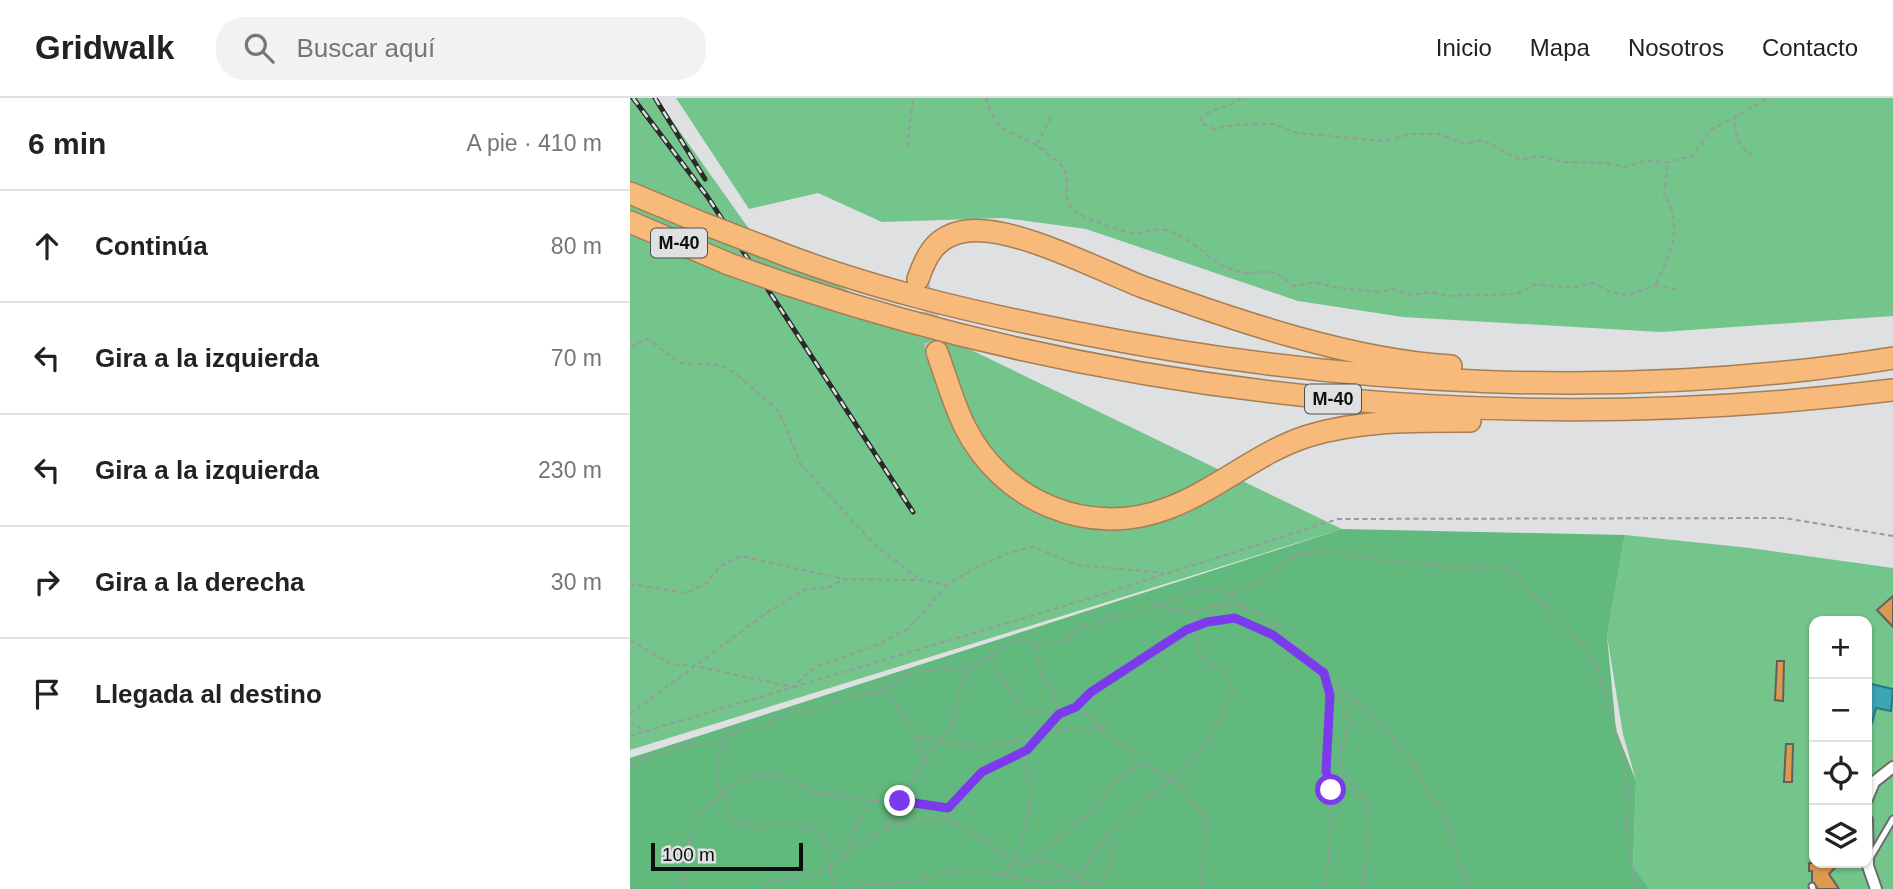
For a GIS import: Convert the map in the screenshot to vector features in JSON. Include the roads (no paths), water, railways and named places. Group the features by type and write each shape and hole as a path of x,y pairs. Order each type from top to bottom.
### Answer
{"highway":[{"name":"M-40","path":"630,193 762,246 876,286 967,311 1152,348 1320,370 1466,381 1659,380 1751,376 1893,358"},
{"name":"M-40","path":"630,222 729,264 881,316 979,341 1209,385 1285,395 1466,408 1580,410 1752,404 1893,390"},
{"path":"918,279 927,254 943,239 968,231 1000,234 1044,247 1205,309 1334,346 1434,365 1612,372 1659,380"},
{"path":"937,352 965,427 986,460 1024,493 1047,507 1081,517 1139,517 1167,509 1305,437 1360,423 1573,422 1693,406"}],"street":[{"path":"1872,787 1874,782 1893,767"},
{"path":"1870,868 1876,889"}],"lane":[{"path":"1872,854 1893,819"}],"water":[{"path":"1872,684 1893,689 1891,711 1876,708 1872,723"}],"tunnel":[{"path":"918,281 937,352"}],"railway":[{"path":"633,98 707,196 913,512"},
{"path":"655,98 705,179"}]}
